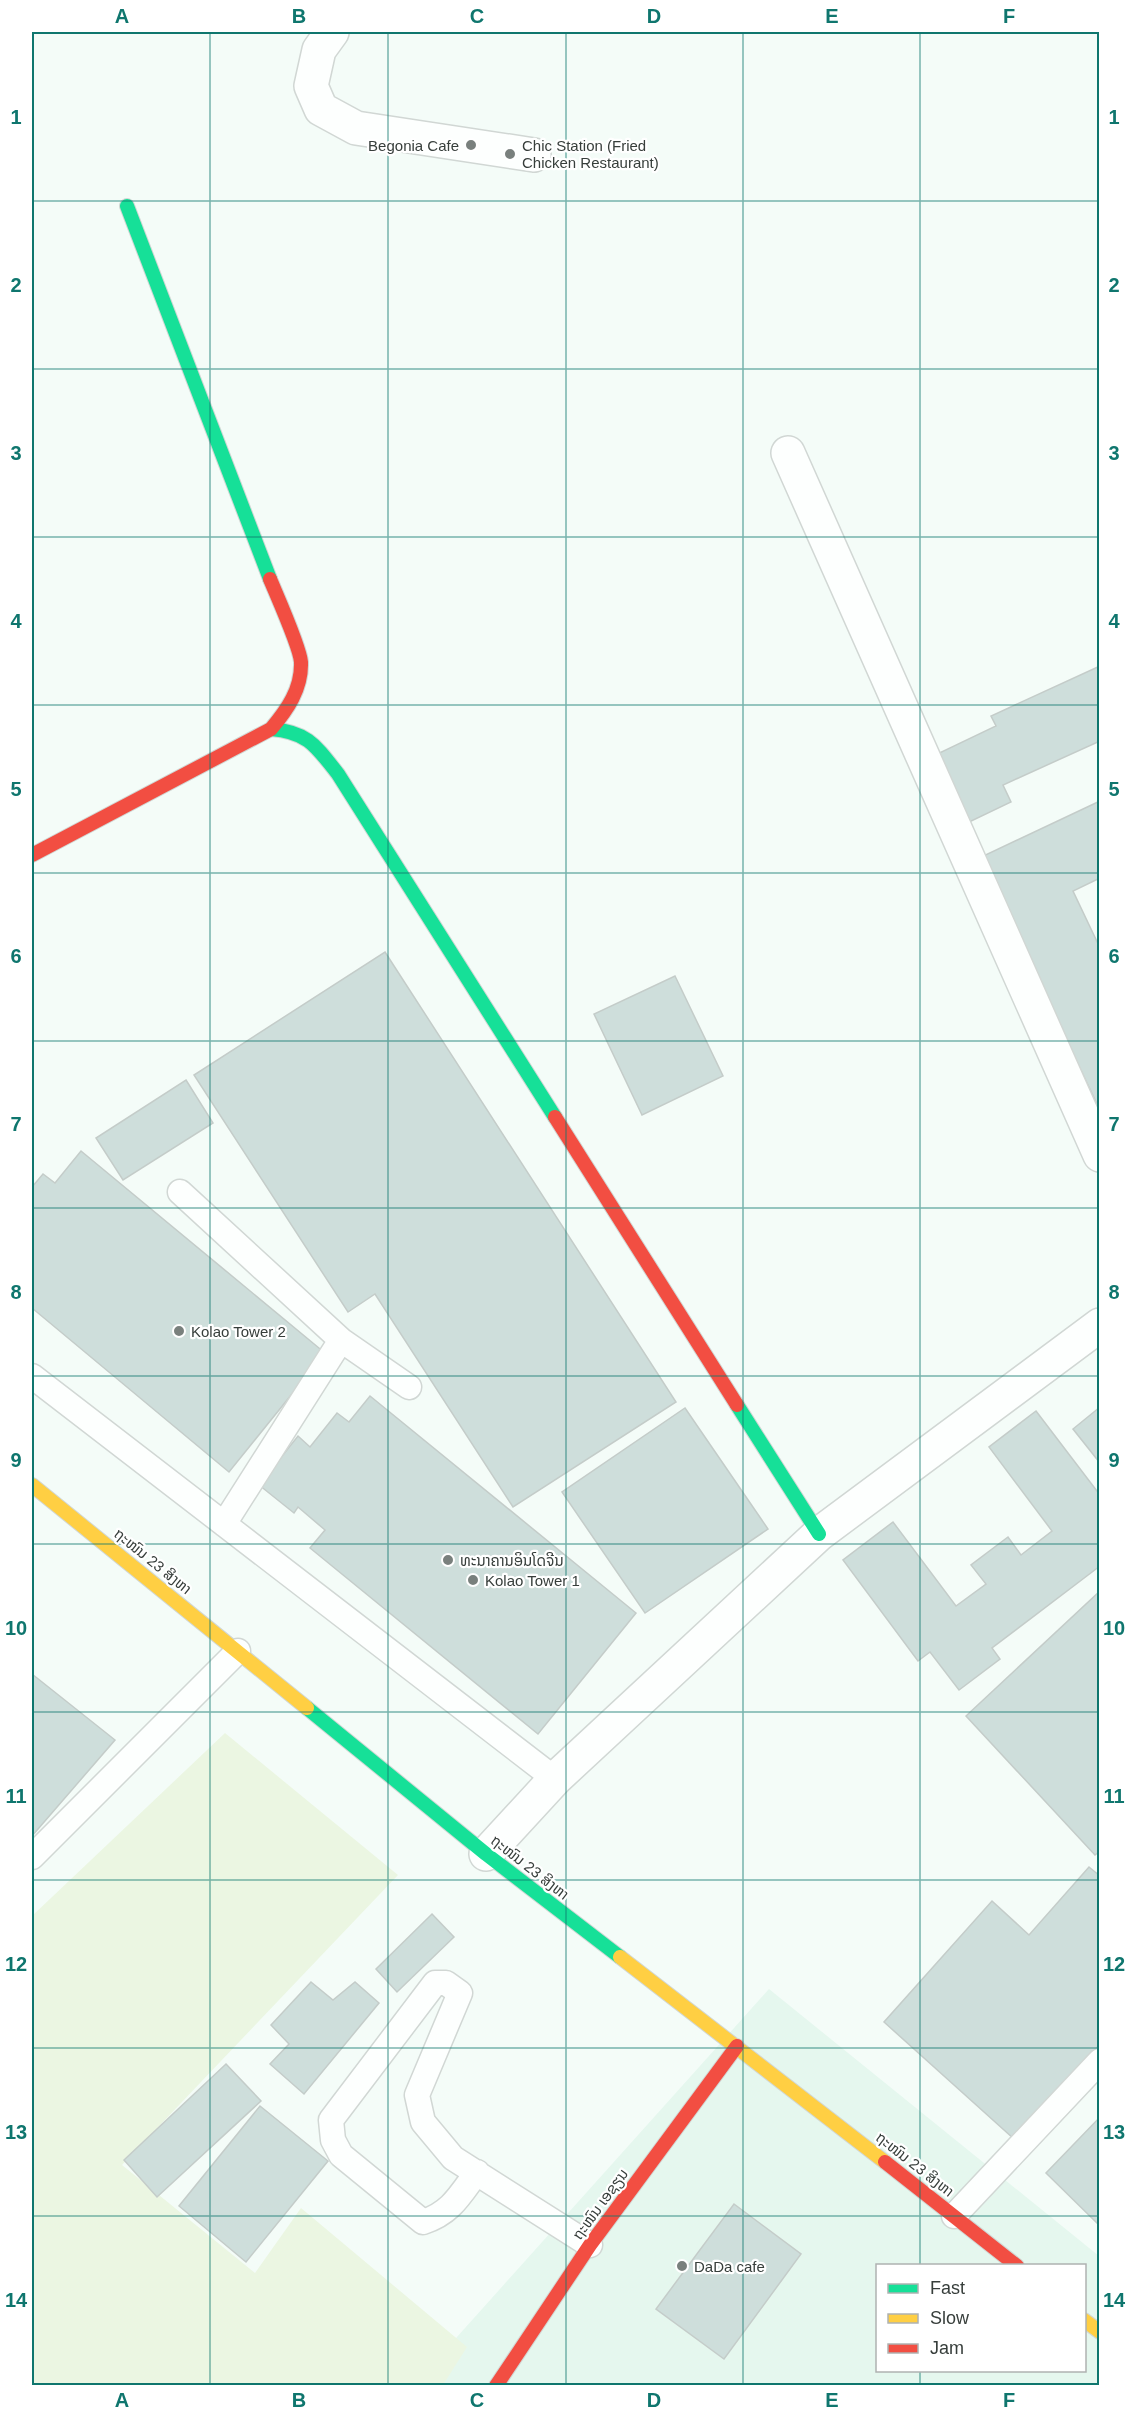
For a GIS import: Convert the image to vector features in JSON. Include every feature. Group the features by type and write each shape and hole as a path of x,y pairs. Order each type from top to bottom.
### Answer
{"street":[{"path":"332,32 319,50 311,86 321,109 356,128 534,155"},
{"path":"32,855 271,729 292,704 300,682 301,660 127,206"},
{"path":"788,453 1100,1155"},
{"path":"271,729 293,731 318,748 338,774 819,1534"},
{"path":"486,1854 555,1779 819,1534 1100,1325"},
{"name":"ຖະໜົນ 23 ສິງຫາ","path":"32,1485 486,1854 1016,2264"},
{"name":"ຖະໜົນ ເອຊຽນ","path":"496,2385 590,2245 737,2046"},
{"path":"1086,2322 1100,2332"}],"lane":[{"path":"180,1192 341,1340 410,1387"},
{"path":"224,1524 341,1340"},
{"path":"32,1376 555,1779"},
{"path":"32,1857 238,1651"},
{"path":"477,2172 452,2206 440,2217 423,2222 341,2155 333,2140 332,2120 435,1983 446,1983 460,1993 417,2095 423,2122 453,2157 477,2172 590,2245"},
{"path":"954,2216 1100,2061"}],"shaded area":[{"path":"769,1989 1099,2256 1099,2385 413,2386"}],"green space":[{"path":"225,1733 398,1875 122,2165 255,2273 301,2208 467,2347 443,2385 32,2386 32,1916"}],"building":[{"path":"1100,666 1100,741 1003,785 1011,802 965,824 933,756 996,726 991,716"},
{"path":"1100,801 1100,878 1073,891 1100,948 1100,1110 979,858"},
{"path":"385,952 676,1402 513,1507 375,1294 348,1312 194,1075"},
{"path":"675,976 723,1076 642,1115 594,1014"},
{"path":"186,1080 213,1123 123,1180 96,1138"},
{"name":"Kolao Tower 2","path":"81,1151 325,1353 229,1472 32,1308 32,1187 43,1174 55,1183"},
{"name":"Kolao Tower 1","path":"370,1396 636,1613 538,1734 310,1548 325,1530 298,1507 294,1513 259,1485 298,1436 310,1447 337,1413 349,1422"},
{"path":"1100,1407 1100,1463 1073,1429"},
{"path":"685,1408 768,1529 645,1613 562,1492"},
{"path":"1036,1411 1100,1495 1100,1566 992,1648 1000,1659 959,1690 930,1652 918,1661 843,1560 893,1522 956,1606 986,1584 971,1565 1008,1537 1021,1555 1052,1531 989,1447"},
{"path":"1100,1591 1100,1851 1095,1855 966,1716"},
{"path":"32,1674 115,1740 32,1836"},
{"path":"1089,1867 1100,1876 1100,2044 1014,2139 884,2022 992,1901 1029,1935"},
{"path":"432,1914 454,1937 397,1992 376,1969"},
{"path":"311,1982 333,2000 355,1982 379,2003 304,2094 270,2064 289,2044 271,2025"},
{"path":"226,2064 261,2101 157,2197 124,2160"},
{"path":"260,2106 328,2161 246,2262 179,2206"},
{"path":"1100,2117 1100,2226 1046,2173"},
{"path":"734,2204 801,2254 724,2359 656,2309"}],"traffic: fast":[{"path":"127,206 270,579"},
{"path":"271,729 303,737 317,748 338,774 555,1117"},
{"path":"737,1405 819,1534"},
{"path":"307,1708 486,1854 620,1957"}],"traffic: slow":[{"path":"32,1485 307,1708"},
{"path":"620,1957 885,2162"},
{"path":"1086,2322 1100,2332"}],"traffic: jam":[{"path":"32,855 271,729 288,707 296,690 301,662 293,634 270,579"},
{"path":"555,1117 737,1405"},
{"path":"496,2386 590,2245 737,2046"},
{"path":"885,2162 1014,2264"}],"place":[{"name":"Begonia Cafe","path":"471,145"},
{"name":"Chic Station (Fried Chicken Restaurant)","path":"510,154"},
{"name":"Kolao Tower 2","path":"179,1331"},
{"name":"ທະນາຄານອິນໂດຈີນ","path":"448,1560"},
{"name":"Kolao Tower 1","path":"473,1580"},
{"name":"DaDa cafe","path":"682,2266"}]}
